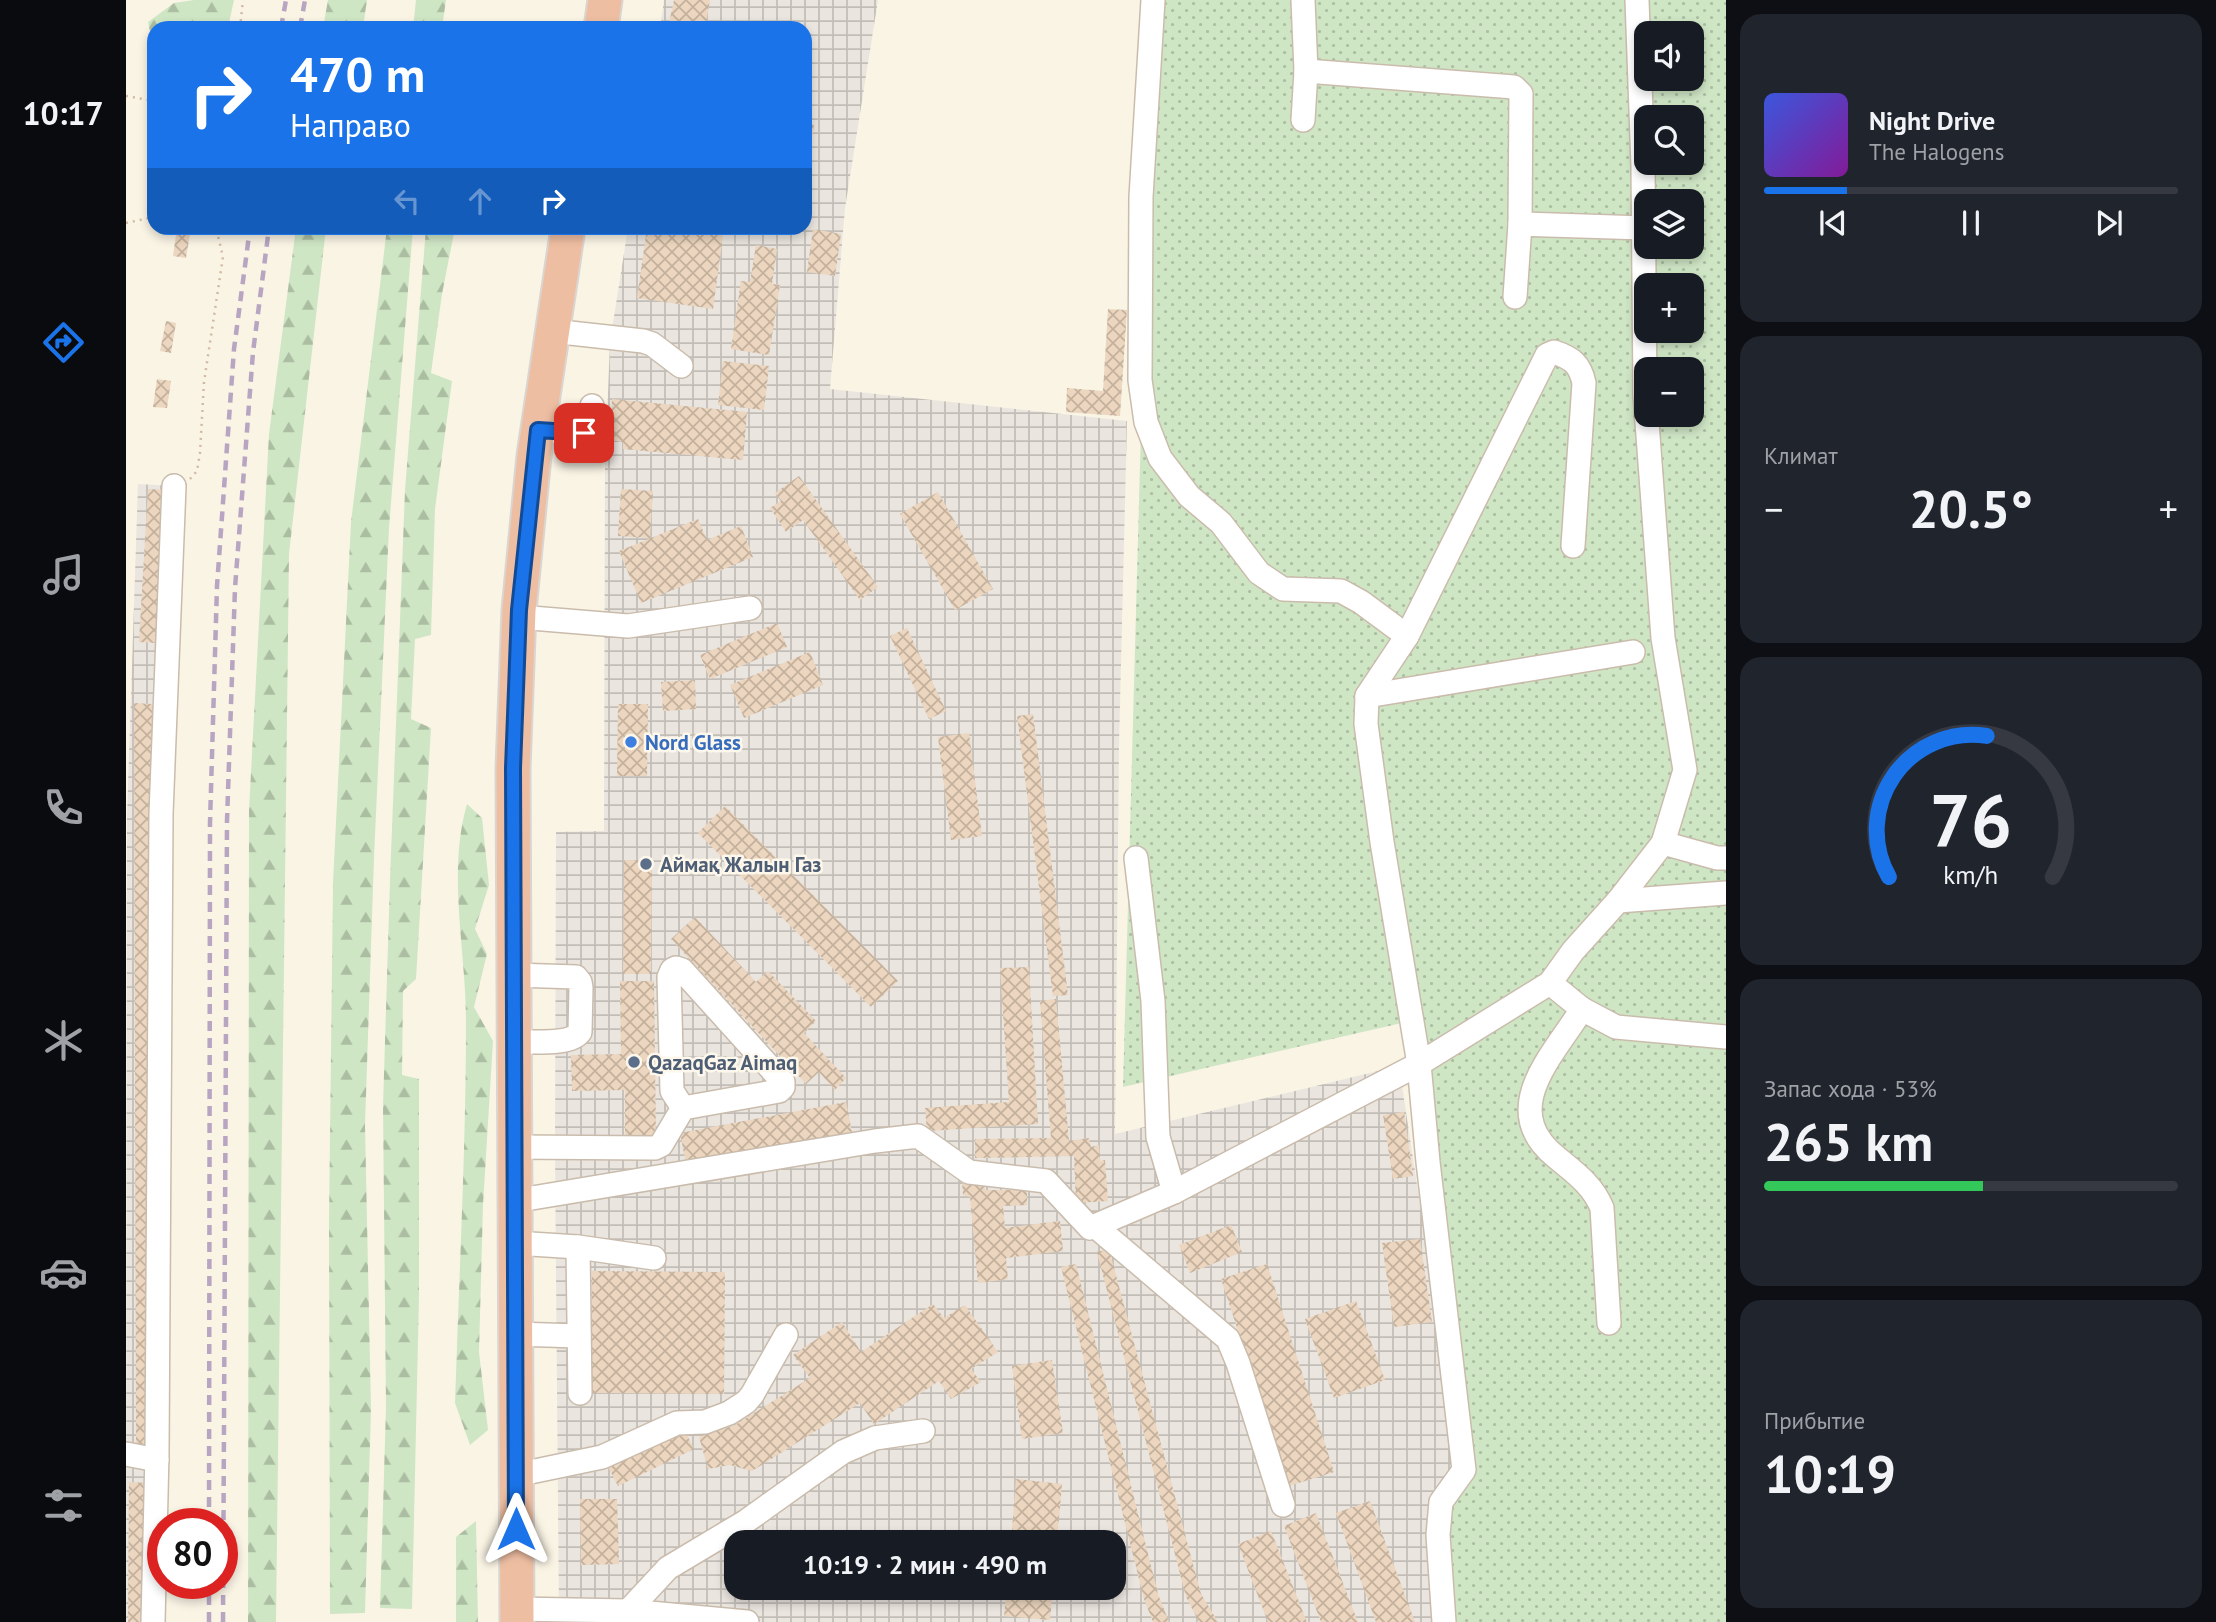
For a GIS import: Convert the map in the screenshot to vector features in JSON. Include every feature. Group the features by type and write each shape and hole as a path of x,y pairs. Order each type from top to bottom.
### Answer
{"highway":[{"path":"602,21 605,0"},
{"path":"517,1616 513,768 519,617 538,430 567,235"}],"lane":[{"path":"1153,0 1140,197 1140,380 1146,422 1160,458 1189,496 1221,523 1259,573 1283,589 1341,591 1362,602 1407,636"},
{"path":"1303,120 1306,71 1304,0"},
{"path":"1637,0 1643,189"},
{"path":"1306,71 1514,87 1521,94 1520,224 1515,297"},
{"path":"1520,224 1634,228"},
{"path":"514,1201 861,1143 918,1136 969,1172 1046,1181 1090,1228 1174,1192 1419,1064 1550,984 1573,951 1618,901 1662,843 1685,770 1663,638 1645,395 1644,259"},
{"path":"552,331 643,341 652,344 681,366"},
{"path":"1444,1622 1438,1535 1441,1502 1464,1470 1419,1064 1382,842 1366,724 1367,696 1407,636 1547,355 1554,352 1571,358 1581,370 1584,383 1573,546"},
{"path":"538,430 584,433 589,427 592,406"},
{"path":"153,1622 157,1460 161,814 174,486"},
{"path":"519,617 628,626 750,608"},
{"path":"1367,696 1633,652"},
{"path":"1662,843 1726,858"},
{"path":"1136,858 1153,1001 1158,1138 1174,1192"},
{"path":"1618,901 1726,893"},
{"path":"514,1147 655,1148 661,1145 683,1108 779,1091 783,1087 783,1082 682,970 676,968 669,977 672,1091 683,1108"},
{"path":"514,975 576,977 581,988 579,1032 576,1037 568,1041 514,1042"},
{"path":"1550,984 1582,1009 1616,1027 1726,1037"},
{"path":"1582,1009 1565,1037 1542,1066 1529,1100 1533,1130 1541,1145 1586,1182 1602,1208 1609,1323"},
{"path":"1095,1226 1228,1339 1283,1505"},
{"path":"515,1243 578,1247 654,1258"},
{"path":"578,1247 580,1393"},
{"path":"515,1334 579,1336"},
{"path":"516,1475 602,1457 677,1423 705,1422 729,1413 752,1395 786,1335"},
{"path":"628,1611 668,1568 746,1522 843,1451 875,1438 923,1431"},
{"path":"126,1454 157,1460"},
{"path":"517,1616 628,1611 747,1622"}],"path":[{"path":"241,21 243,0"},
{"path":"126,96 147,100"},
{"path":"126,223 147,218"},
{"path":"174,486 188,481 197,471 204,382 223,257 217,235"}],"shaded area":[{"path":"664,0 878,0 845,208 830,389 1127,421 1119,746 1115,1134 1399,1066 1460,1468 1432,1503 1441,1622 559,1622 555,1153 556,832 604,831 605,468 610,342 627,235 812,235 812,21 661,21"},
{"path":"138,484 174,486 155,1508 147,1508 147,1599 153,1599 153,1622 126,1622 127,817"}],"green space":[{"path":"234,0 230,21 149,21 174,3"},
{"path":"328,0 367,0 364,21 324,21"},
{"path":"416,0 446,0 443,21 414,21"},
{"path":"1165,0 1726,0 1726,1622 1456,1622 1447,1475 1468,1443 1406,1022 1123,1087 1142,392"},
{"path":"295,235 325,235 289,554 276,1622 248,1622 249,810 269,434"},
{"path":"386,235 412,235 389,528 374,858 365,1125 371,1409 365,1613 330,1614 329,1221 333,882 351,522"},
{"path":"425,235 454,235 431,373 452,381 435,509 431,635 415,639 411,719 431,728 416,979 403,991 402,1075 419,1079 419,1296 412,1609 380,1608 386,1407 383,1106 405,490"},
{"path":"467,804 482,818 489,885 475,929 487,954 474,1007 493,1041 483,1205 479,1352 488,1430 470,1445 455,1403 464,1164 466,1021 458,857"},
{"path":"476,1521 478,1622 456,1622 456,1537"}],"building":[{"path":"674,0 710,0 706,21 669,21"},
{"path":"813,229 841,234 835,276 807,272"},
{"path":"176,235 190,235 186,258 173,256"},
{"path":"646,235 723,235 713,309 637,298"},
{"path":"756,245 777,249 772,284 780,285 769,355 731,349 741,281 750,282"},
{"path":"1108,309 1127,310 1120,416 1066,412 1067,388 1103,391"},
{"path":"166,321 176,323 171,353 160,351"},
{"path":"723,361 769,366 764,410 718,405"},
{"path":"157,379 171,381 167,408 153,407"},
{"path":"612,399 747,412 743,460 623,449 623,442 609,440"},
{"path":"799,476 878,587 860,600 803,520 786,532 770,508 781,501 775,493"},
{"path":"148,489 165,490 156,643 139,642"},
{"path":"621,489 653,491 650,538 618,536"},
{"path":"938,492 993,589 955,610 900,514"},
{"path":"698,519 707,540 741,526 753,557 641,603 619,551"},
{"path":"777,623 787,647 710,679 700,655"},
{"path":"907,628 946,711 929,719 890,636"},
{"path":"810,652 823,685 744,718 730,685"},
{"path":"695,680 696,709 663,711 661,682"},
{"path":"134,703 152,704 151,1445 136,1444"},
{"path":"618,704 648,704 647,776 617,776"},
{"path":"1033,714 1068,995 1053,996 1017,716"},
{"path":"969,733 982,836 951,840 938,737"},
{"path":"725,806 898,981 871,1007 698,833"},
{"path":"624,860 652,861 651,974 623,974"},
{"path":"695,917 756,982 768,971 816,1021 804,1033 846,1078 835,1090 819,1072 806,1084 671,939"},
{"path":"1029,967 1038,1124 927,1131 925,1108 1009,1102 1000,968"},
{"path":"620,981 654,981 656,1140 625,1140 625,1090 572,1091 571,1055 621,1054"},
{"path":"1056,999 1069,1141 1089,1138 1091,1147 1099,1145 1100,1161 1105,1160 1108,1201 1076,1203 1074,1156 975,1158 975,1139 1051,1138 1040,1001"},
{"path":"846,1102 852,1132 686,1164 680,1133"},
{"path":"1404,1112 1413,1176 1393,1179 1383,1115"},
{"path":"962,1181 984,1181 985,1190 1027,1190 1027,1205 1003,1206 1005,1228 1060,1221 1063,1251 1006,1258 1008,1279 978,1283 970,1197 963,1195"},
{"path":"1231,1225 1242,1252 1190,1273 1179,1245"},
{"path":"1420,1239 1432,1322 1394,1327 1382,1243"},
{"path":"1109,1249 1201,1594 1218,1622 1199,1622 1186,1597 1097,1252"},
{"path":"1076,1264 1158,1594 1169,1622 1153,1622 1144,1599 1061,1267"},
{"path":"1267,1264 1334,1472 1289,1486 1221,1279"},
{"path":"592,1271 725,1272 724,1394 591,1393"},
{"path":"1356,1301 1385,1380 1334,1398 1305,1319"},
{"path":"933,1304 944,1318 965,1305 998,1352 971,1369 981,1382 951,1399 939,1381 874,1424 860,1403 752,1471 730,1465 708,1469 699,1437 735,1425 810,1378 793,1355 842,1322 861,1352"},
{"path":"1052,1360 1063,1433 1022,1439 1012,1366"},
{"path":"682,1425 694,1449 618,1486 606,1463"},
{"path":"1016,1479 1062,1484 1058,1530 1012,1530"},
{"path":"129,1482 147,1483 146,1622 128,1622"},
{"path":"580,1499 617,1499 619,1564 581,1565"},
{"path":"1370,1501 1415,1622 1376,1622 1336,1513"},
{"path":"1316,1513 1358,1622 1321,1622 1284,1526"},
{"path":"1271,1531 1307,1622 1268,1622 1238,1544"},
{"path":"1006,1600 1052,1600 1050,1620 1004,1616"}],"railway":[{"path":"282,21 286,0"},
{"path":"301,21 305,0"},
{"path":"209,1508 210,823 217,586 234,349 249,235"},
{"path":"223,1622 227,821 235,588 253,352 268,235"},
{"path":"209,1599 209,1622"}],"place":[{"name":"Nord Glass","path":"631,742"},
{"name":"Аймақ Жалын Газ","path":"646,864"},
{"name":"QazaqGaz Aimaq","path":"634,1062"}],"route":[{"path":"516,1529 513,768 519,610 538,430 584,433"}]}
